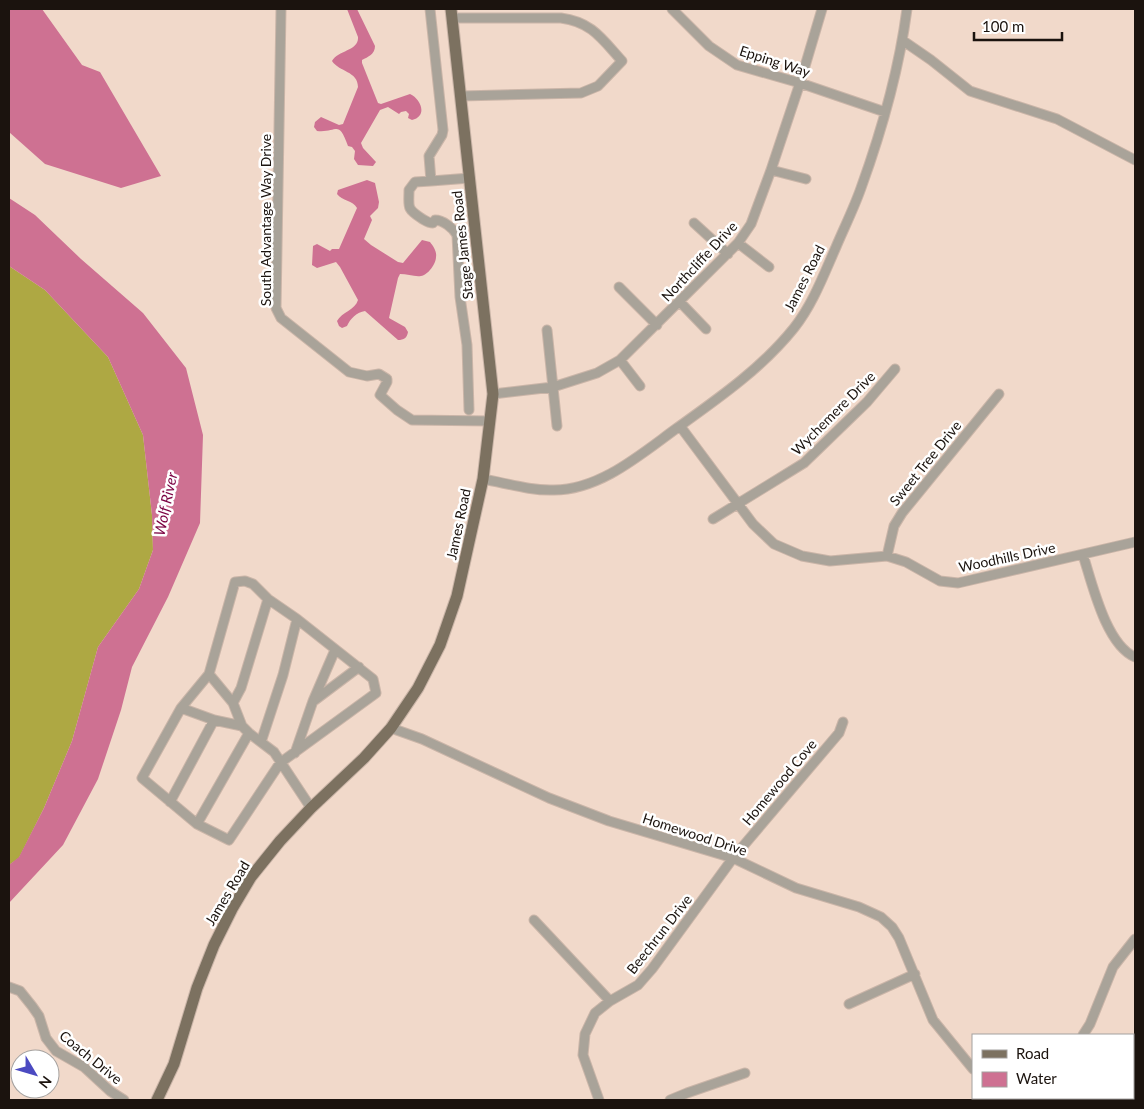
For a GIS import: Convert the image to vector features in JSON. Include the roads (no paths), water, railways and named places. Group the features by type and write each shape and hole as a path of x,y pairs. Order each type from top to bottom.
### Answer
{"main road":[{"name":"Stage James Road","path":"452,13 493,394 483,479"},
{"name":"James Road","path":"157,1100 174,1064 197,988 214,945 251,876 311,808 364,758 391,728 418,688 440,644 458,596 483,479"}],"street":[{"name":"South Advantage Way Drive","path":"280,9 276,308 282,318 349,372 366,376 379,374 387,379 380,395 412,420 490,421"},
{"path":"430,9 443,130 429,156 431,181"},
{"name":"Epping Way","path":"672,9 709,46 737,65 800,83 885,112"},
{"name":"Northcliffe Drive","path":"493,394 553,387 597,373 620,360 738,243 751,224 771,170 822,9"},
{"name":"James Road","path":"483,479 553,490 579,487 598,480 710,404 756,367 785,338 805,313 826,271 861,189 885,112 902,40 906,9"},
{"path":"452,13 575,20 592,28 622,61 598,86 581,93 461,96"},
{"path":"902,40 931,60 970,92 1057,119 1135,160"},
{"path":"771,170 806,179"},
{"path":"469,410 467,345 460,297 457,235 454,230 439,220 429,224 411,211 408,190 415,182 470,178"},
{"path":"694,223 728,254"},
{"path":"738,243 769,267"},
{"path":"619,287 657,325"},
{"path":"680,302 706,329"},
{"path":"547,330 557,426"},
{"path":"620,360 640,386"},
{"name":"Wychemere Drive","path":"713,519 804,463 867,402 895,369"},
{"name":"Sweet Tree Drive","path":"887,556 894,526 902,514 999,394"},
{"name":"Woodhills Drive","path":"680,426 752,524 774,544 802,556 830,562 887,556 906,562 940,581 958,583 1135,542"},
{"path":"1083,555 1101,613 1118,644 1127,654 1135,657"},
{"path":"245,581 253,584 268,599 297,619 373,679 376,693 280,763 229,840 197,824 142,778 181,708 209,674 235,582 245,581"},
{"path":"233,703 240,688 268,599"},
{"path":"261,742 297,619"},
{"path":"295,753 313,701 335,650"},
{"path":"313,701 359,667"},
{"path":"209,674 233,703 242,726 274,752 311,808"},
{"path":"181,708 214,720 242,726"},
{"path":"170,802 214,720"},
{"name":"Homewood Cove","path":"733,858 839,733 843,722"},
{"name":"Homewood Drive","path":"391,728 422,739 549,798 601,818 733,858 796,888 881,917 892,927 899,938 933,1020 972,1067"},
{"path":"197,824 249,733"},
{"name":"Beechrun Drive","path":"599,1100 583,1055 585,1034 596,1013 610,1001 638,985 647,975 733,858"},
{"path":"534,920 610,1001"},
{"path":"1083,1034 1090,1024 1113,967 1135,939"},
{"path":"848,1004 915,974"},
{"name":"Coach Drive","path":"9,987 20,991 32,1006 39,1016 46,1038 56,1051 84,1067 110,1091 124,1100"},
{"path":"670,1100 686,1092 745,1073"}],"water":[{"path":"9,9 42,9 82,65 100,72 161,176 121,188 45,164 9,132"},
{"path":"347,9 357,9 375,46 372,53 362,60 362,63 378,103 381,104 410,94 420,103 421,107 420,115 412,120 408,118 409,114 406,111 399,114 388,107 380,110 361,143 363,148 376,162 373,166 358,165 354,159 355,151 352,147 348,146 339,130 317,131 314,127 315,122 321,117 339,125 343,124 358,87 352,75 335,65 332,61 335,57 352,48 357,42 358,37"},
{"path":"367,180 375,183 379,202 378,208 370,216 372,220 364,239 398,262 403,263 422,240 430,242 436,253 435,263 426,274 419,276 400,274 398,278 389,318 405,327 408,332 402,340 398,340 365,311 354,316 347,326 342,328 339,326 337,321 339,318 354,306 358,300 336,262 317,268 312,265 313,246 317,244 330,251 332,249 339,249 357,208 353,203 339,196 337,194 338,190"},
{"name":"Wolf River","path":"9,198 35,215 81,259 143,313 186,368 203,435 200,523 168,597 132,667 121,710 98,779 63,845 9,903 9,865 19,857 44,808 72,741 98,647 139,589 153,550 152,515 143,435 108,357 45,290 9,266"}]}
